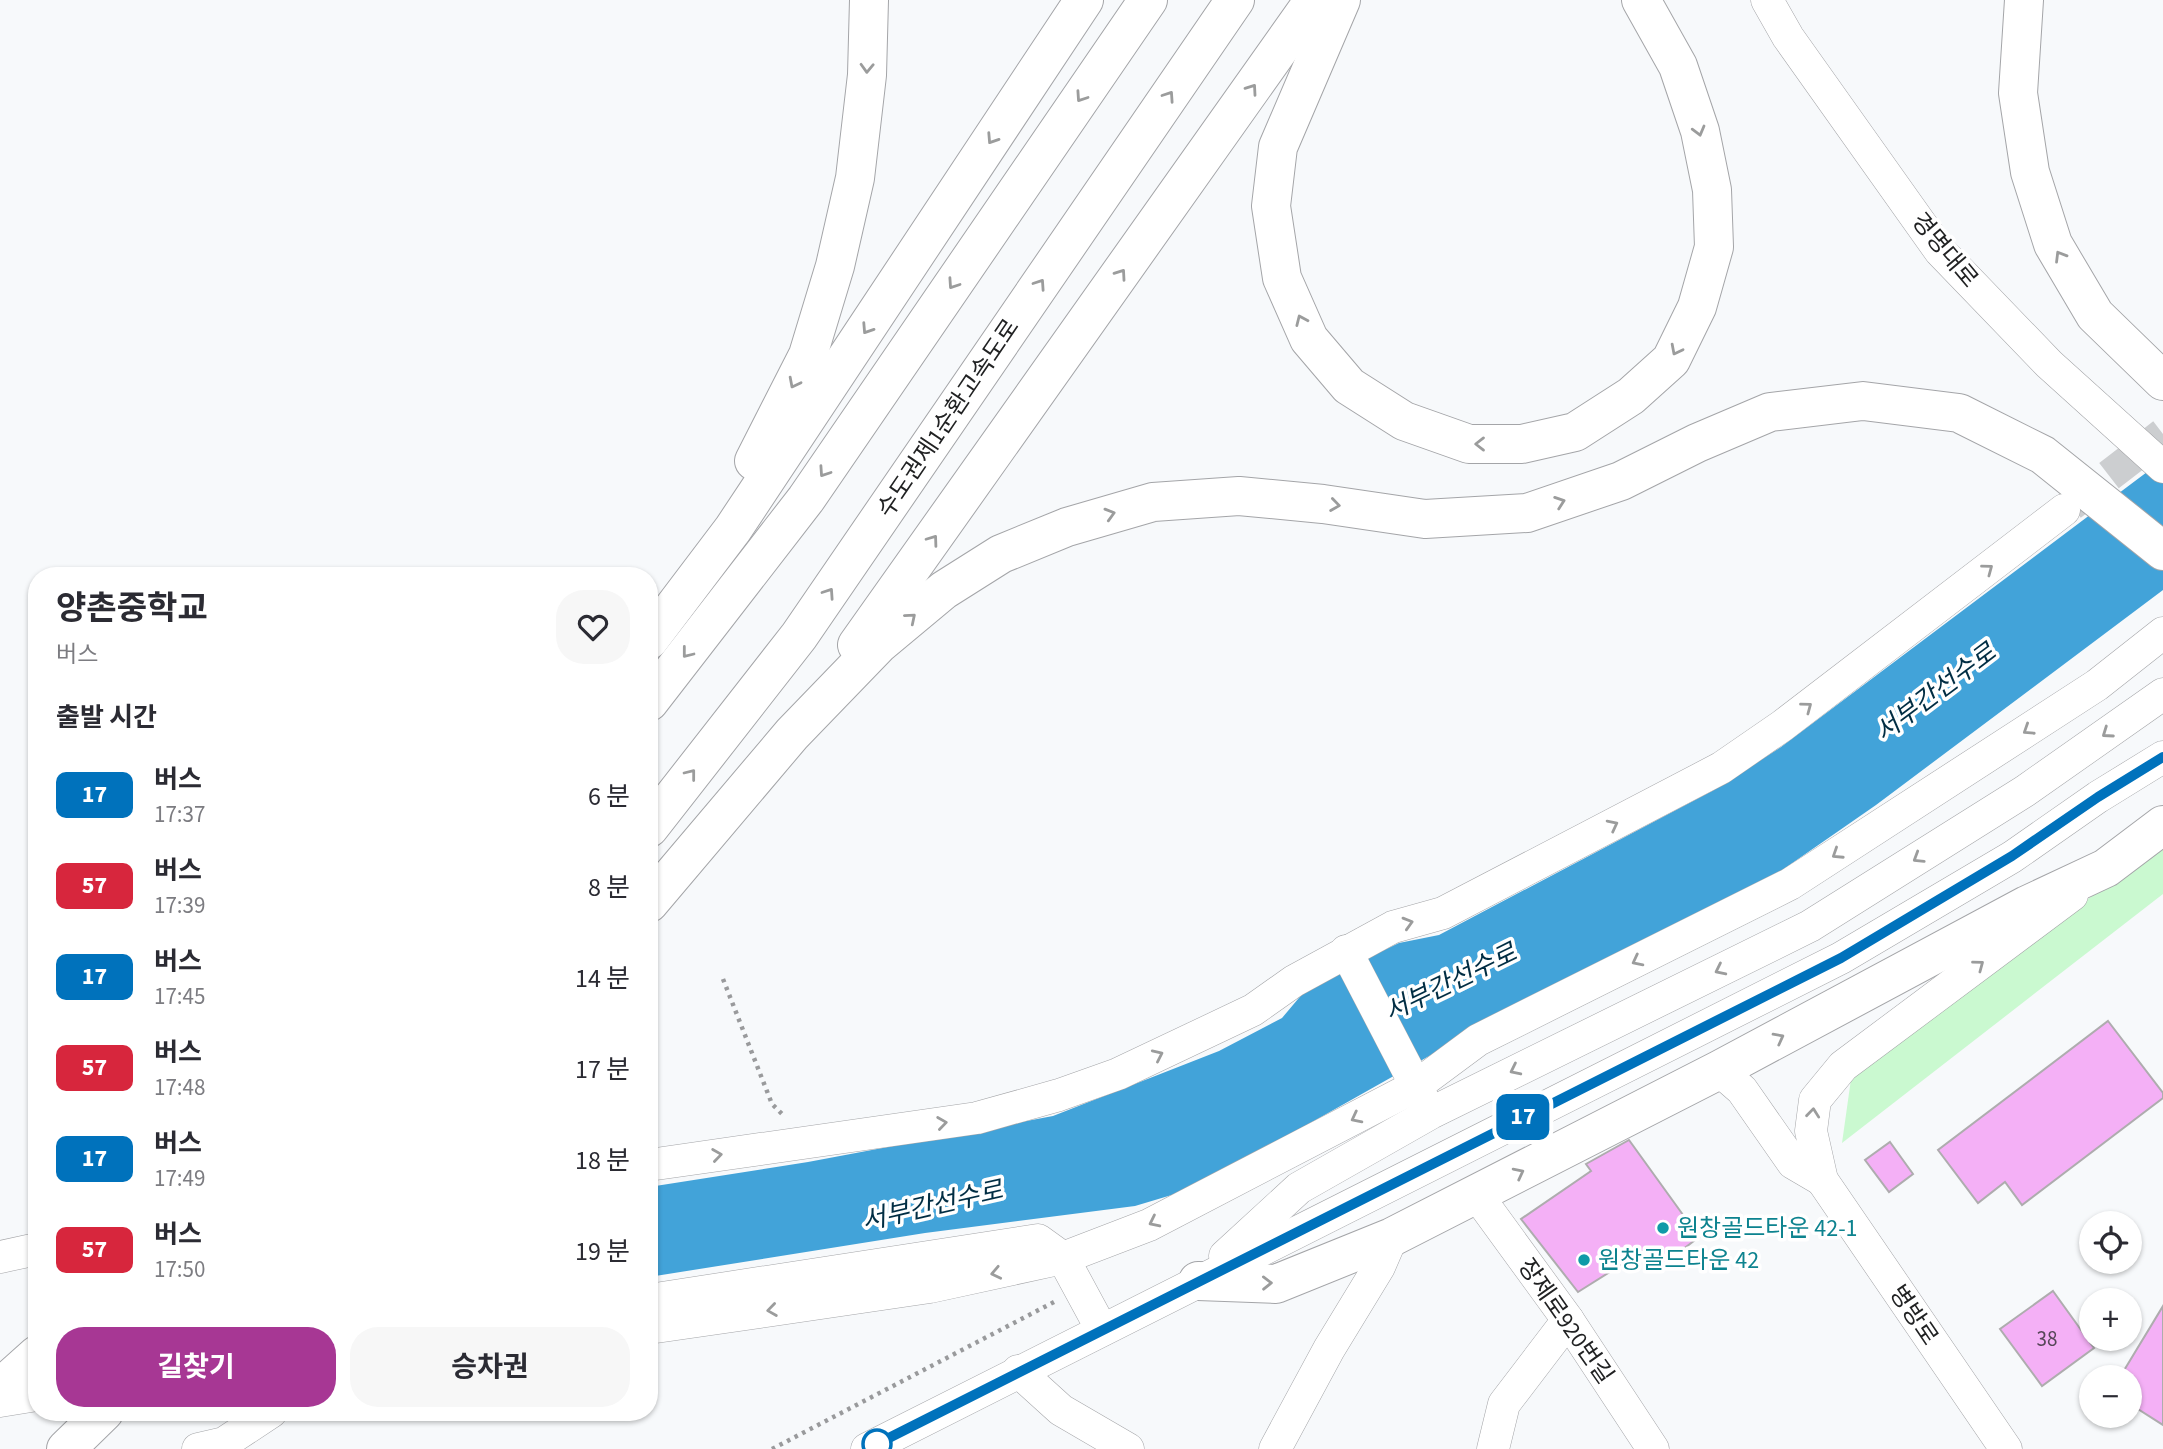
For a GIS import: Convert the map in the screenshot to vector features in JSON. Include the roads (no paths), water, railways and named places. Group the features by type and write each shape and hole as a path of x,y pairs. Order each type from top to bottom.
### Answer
{"main road":[{"path":"733,530 744,482 808,355 835,266 855,178 867,75 869,0"},
{"path":"658,628 733,530 1084,0"},
{"path":"658,690 806,499 1148,0"},
{"name":"수도권제1순환고속도로","path":"658,816 799,636 1235,0"},
{"path":"792,734 938,533 1314,0"},
{"path":"1341,0 1278,147 1270,206 1282,278 1309,339 1349,386 1404,421 1469,444 1522,443 1575,432 1631,396 1671,360 1697,307 1714,247 1712,190 1700,131 1678,66 1641,0"},
{"path":"2024,0 2018,93 2030,172 2053,244 2095,315 2163,381"},
{"path":"658,892 792,734 878,645 944,590 1001,554 1067,527 1153,502 1239,496 1323,504 1425,519 1527,513 1621,481 1697,443 1770,412 1863,401 1959,413 2043,455 2102,499 2163,551"},
{"path":"1198,1281 1276,1284 1392,1237 1719,1070 2027,905 2106,868 2163,824"},
{"path":"0,1388 28,1363"},
{"path":"66,1449 95,1421"}],"street":[{"name":"경명대로","path":"1768,0 1788,37 1940,251 2049,364 2158,463"},
{"path":"658,1163 977,1118 1059,1095 1118,1074 1253,1010 1294,981 1348,955 1393,927 1443,913 1721,768 1782,726 2064,510"},
{"path":"1198,1281 1299,1188 1478,1040 1790,884 2097,685 2163,633"},
{"path":"658,1327 930,1287 1063,1258 1149,1225 1418,1090 1810,926 2025,791 2163,694"},
{"path":"867,1449 1841,958 2012,856 2098,797 2163,757"},
{"path":"1822,1180 1811,1131 1815,1100 1843,1066 2106,868"},
{"path":"1348,955 1418,1090"},
{"path":"1719,1070 1742,1090 1793,1163 1822,1180"},
{"name":"병방로","path":"1822,1180 2006,1449"},
{"name":"장제로920번길","path":"1477,1195 1568,1320 1653,1449"},
{"path":"1275,1449 1329,1349 1379,1267 1392,1237"},
{"path":"658,1299 1038,1240 1063,1258 1102,1330"},
{"path":"0,1257 28,1252"},
{"path":"1493,1449 1504,1404 1568,1320"},
{"path":"1018,1371 1061,1410 1128,1449"},
{"path":"0,1401 28,1396"},
{"path":"198,1449 224,1443 257,1421"}],"water":[{"name":"서부간선수로","path":"2163,460 2163,590 1876,805 1778,873 1493,1020 1195,1188 1135,1206 925,1233 658,1276 658,1186 808,1162 1053,1116 1219,1051 1282,1018 1309,986 1399,943 1439,935 1712,791 1781,747"}],"tunnel":[{"path":"2071,505 2163,434"}],"place":[{"name":"원창골드타운 42-1","path":"1663,1228"},
{"name":"원창골드타운 42","path":"1584,1260"}]}
